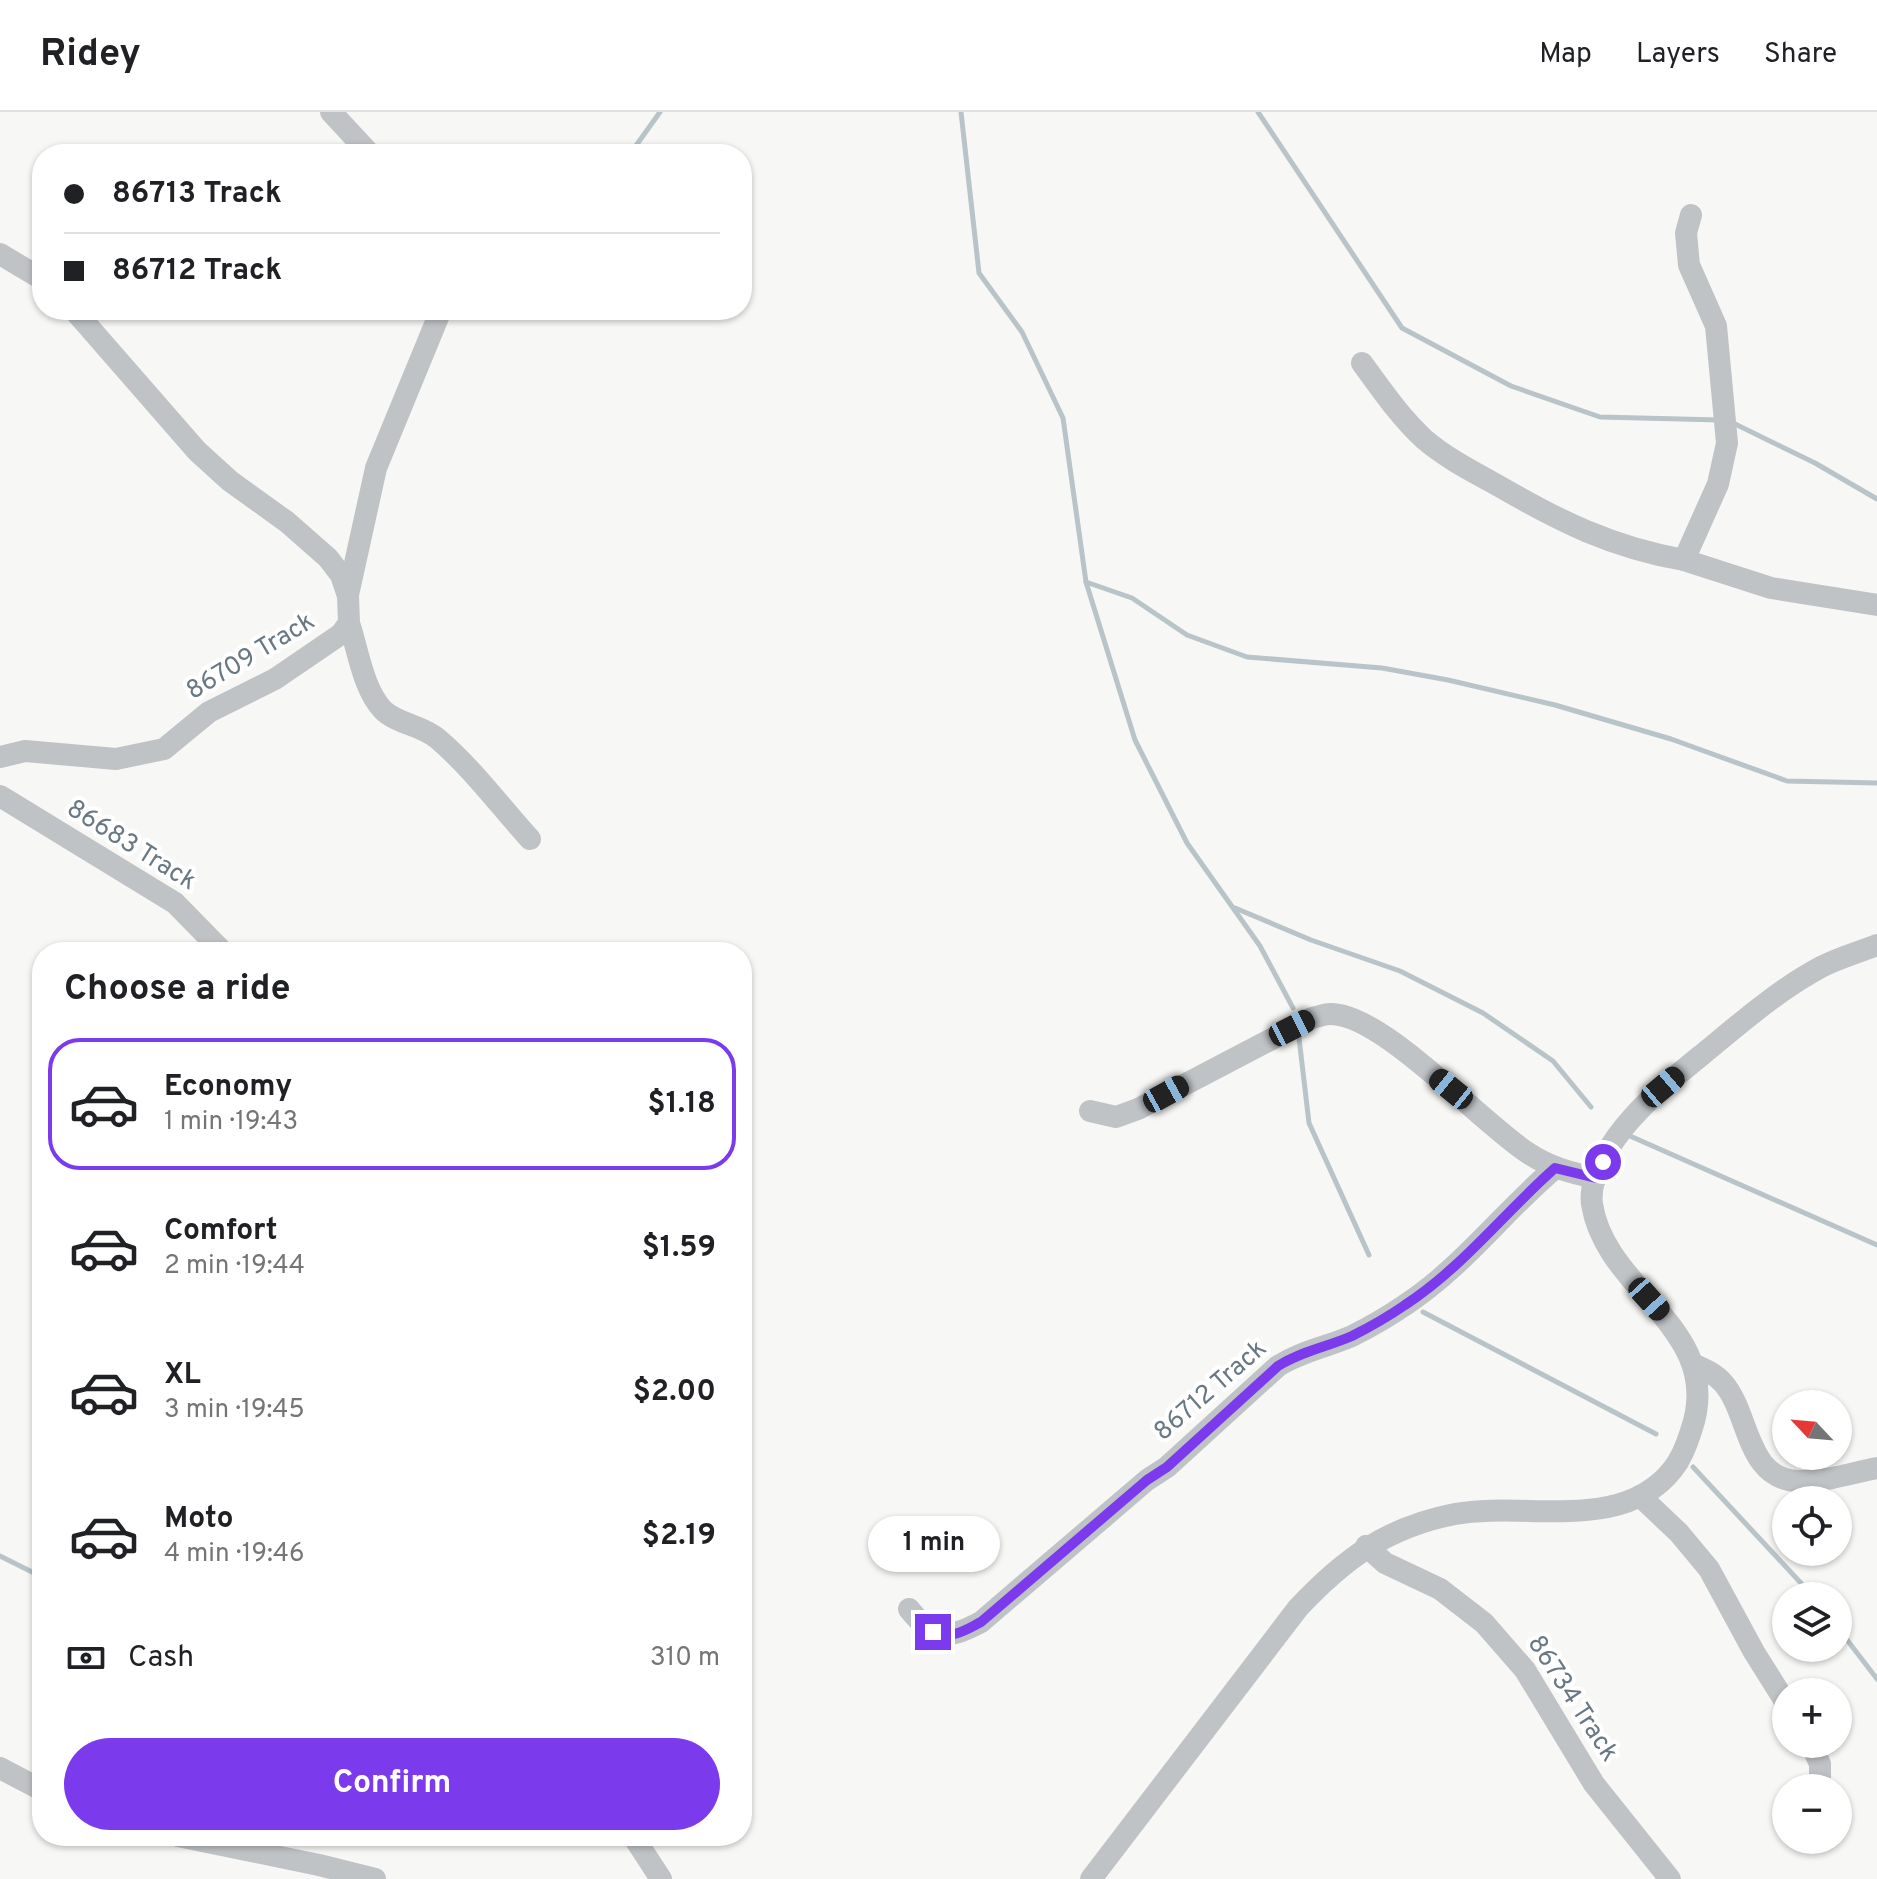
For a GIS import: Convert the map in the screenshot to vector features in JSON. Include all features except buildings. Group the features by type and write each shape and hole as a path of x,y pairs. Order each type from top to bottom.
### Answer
{"street":[{"path":"331,112 362,144"},
{"path":"1684,560 1724,463 1727,420 1716,326 1689,265 1686,233 1691,215"},
{"path":"0,254 32,273"},
{"name":"86709 Track","path":"0,757 25,751 116,759 164,749 209,712 275,679 341,634 349,623 348,596 341,575 328,558 197,451 83,320"},
{"path":"348,596 376,468 437,320"},
{"path":"1362,363 1424,439 1451,459 1569,526 1609,542 1684,560 1771,588 1877,605"},
{"path":"349,623 369,685 384,711 436,737 457,756 530,839"},
{"name":"86683 Track","path":"0,796 175,903 213,942"},
{"path":"1091,1879 1298,1608 1330,1574 1366,1546 1393,1533 1455,1514 1490,1510 1600,1509 1628,1502 1653,1489 1674,1468 1697,1415 1698,1391 1693,1364 1676,1332 1611,1253 1598,1228 1591,1200 1596,1178 1610,1146 1631,1119 1663,1087 1778,994 1822,966 1877,945"},
{"path":"1090,1111 1116,1117 1138,1109 1312,1018 1331,1014 1349,1018 1371,1029 1406,1052 1506,1138 1555,1168 1596,1178"},
{"name":"86712 Track","path":"909,1609 920,1623 933,1632 948,1636 981,1622 1147,1480 1167,1467 1278,1366 1295,1355 1352,1336 1403,1307 1440,1281 1527,1192 1555,1168"},
{"path":"1693,1364 1710,1372 1724,1384 1737,1404 1757,1456 1777,1476 1795,1481 1817,1480 1877,1468"},
{"path":"1640,1496 1679,1533 1709,1569 1772,1681"},
{"name":"86734 Track","path":"1366,1546 1385,1563 1440,1589 1484,1623 1525,1670 1594,1784 1670,1879"},
{"path":"0,1768 32,1785"},
{"path":"227,1846 375,1879"},
{"path":"640,1846 661,1879"}],"waterway":[{"path":"637,144 660,112"},
{"path":"961,112 979,273 1022,332 1063,418 1086,582 1135,740 1187,843 1260,946 1293,1008"},
{"path":"1258,112 1402,328 1511,386 1600,417 1720,420"},
{"path":"1733,423 1815,463 1877,499"},
{"path":"1086,582 1132,598 1187,635 1247,657 1382,668 1448,680 1555,705 1671,739 1787,781 1877,783"},
{"path":"1235,908 1311,940 1400,971 1483,1013 1553,1061 1591,1107"},
{"path":"1299,1038 1309,1123 1369,1255"},
{"path":"1630,1136 1877,1245"},
{"path":"1423,1312 1656,1434"},
{"path":"1693,1467 1800,1582"},
{"path":"0,1556 32,1572"},
{"path":"1852,1646 1877,1679"}],"route":[{"path":"933,1632 948,1636 981,1622 1147,1480 1167,1467 1278,1366 1295,1355 1352,1336 1403,1307 1440,1281 1527,1192 1555,1168 1596,1178 1603,1162"}]}
